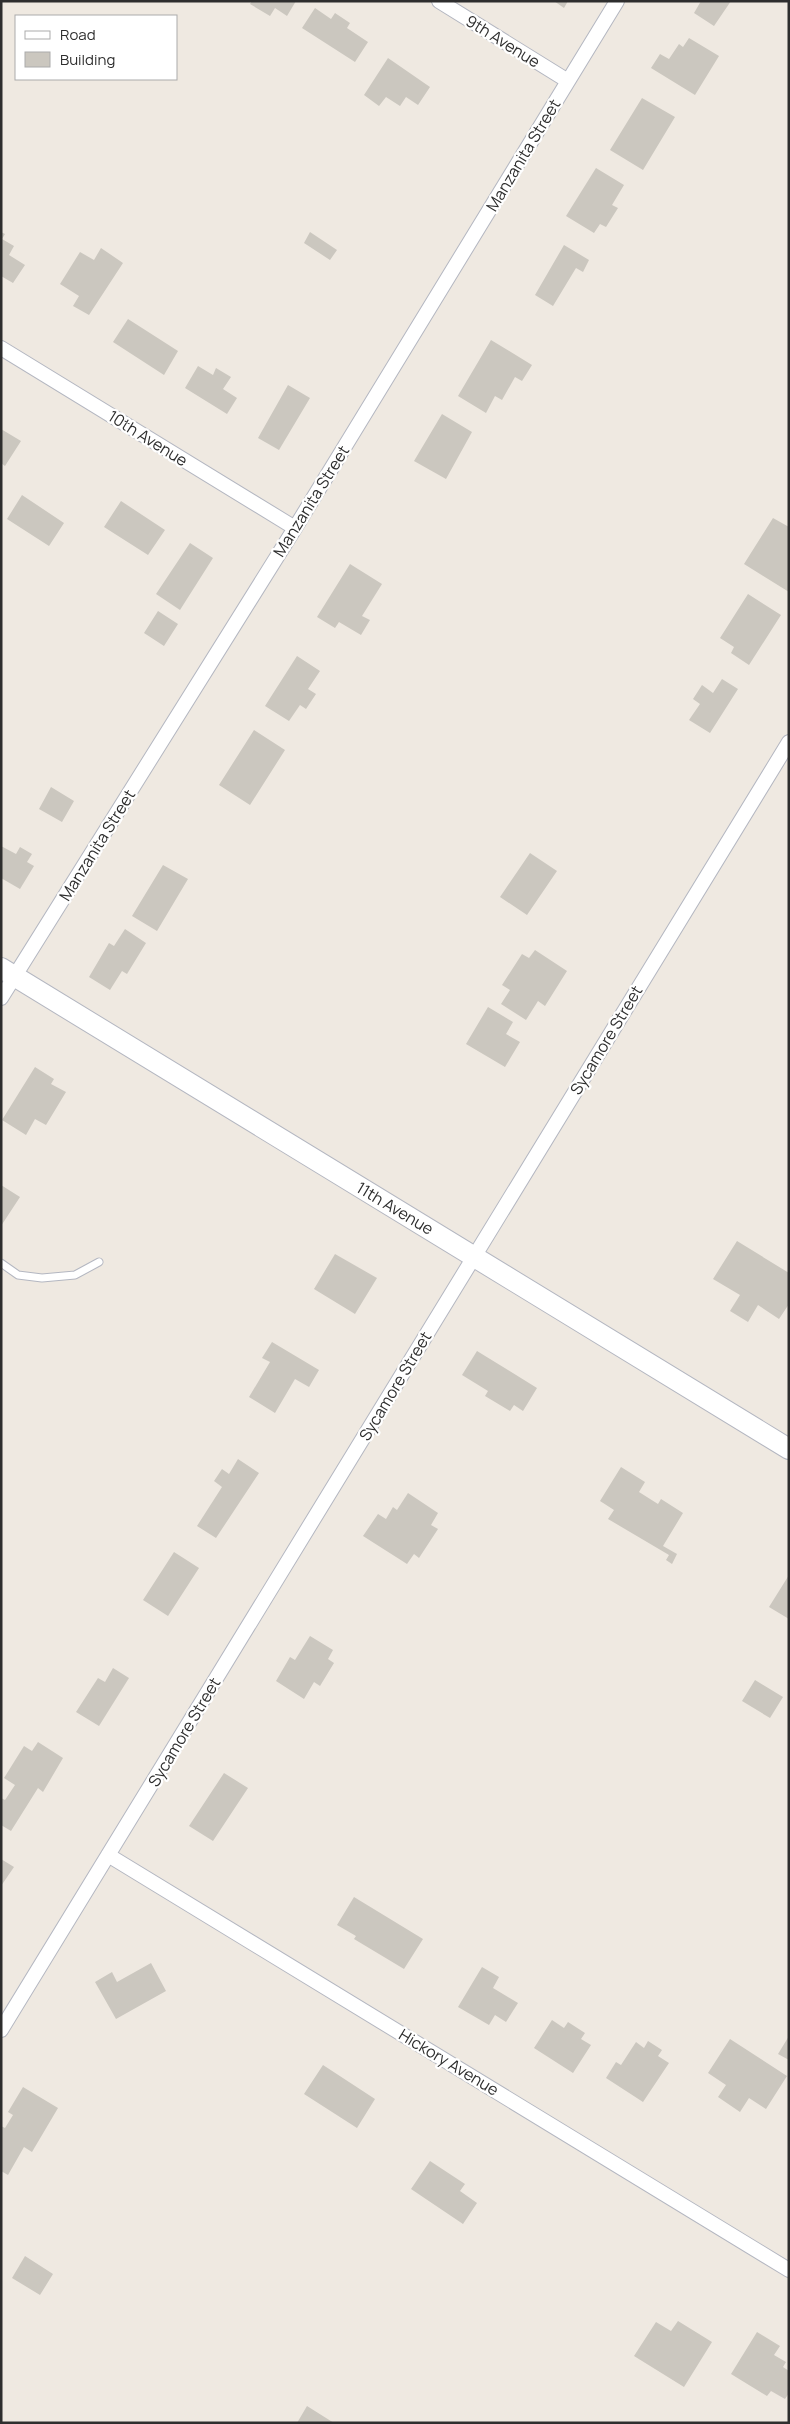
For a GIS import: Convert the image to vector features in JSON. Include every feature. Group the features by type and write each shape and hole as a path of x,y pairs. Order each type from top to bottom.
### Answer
{"main road":[{"name":"11th Avenue","path":"8,972 789,1449"}],"street":[{"name":"9th Avenue","path":"439,1 568,81"},
{"name":"Manzanita Street","path":"1,998 8,972 295,528 617,1"},
{"name":"10th Avenue","path":"1,348 295,528"},
{"name":"Sycamore Street","path":"1,2030 789,742"},
{"name":"Hickory Avenue","path":"108,1855 789,2270"}],"lane":[{"path":"1,1264 18,1275 42,1278 75,1275 99,1262"}],"building":[{"path":"252,1 296,1 287,16 275,8 270,16 250,4"},
{"path":"554,1 568,1 564,8"},
{"path":"701,1 731,1 714,26 694,13"},
{"path":"315,8 331,19 335,13 350,23 347,28 368,42 355,62 302,28"},
{"path":"689,38 719,56 695,95 651,68 660,54 669,59 679,44 683,47"},
{"path":"388,58 430,87 418,105 406,97 400,106 386,97 379,106 364,95"},
{"path":"642,98 675,117 643,170 610,150"},
{"path":"596,168 624,185 612,205 618,208 606,227 600,224 594,233 566,216"},
{"path":"1,232 5,234 2,239 14,246 9,255 25,265 13,283 1,276"},
{"path":"310,232 337,250 330,260 304,243"},
{"path":"564,245 589,260 583,272 576,268 553,306 535,295"},
{"path":"101,248 123,263 89,315 73,306 79,296 60,284 80,252 94,260"},
{"path":"128,319 178,351 164,375 113,342"},
{"path":"491,340 532,365 522,381 515,377 502,400 495,396 486,413 458,396"},
{"path":"198,366 213,375 216,368 231,377 223,389 237,398 227,414 185,388"},
{"path":"288,385 310,398 279,450 258,438"},
{"path":"442,414 472,432 446,479 414,461"},
{"path":"1,429 21,441 5,466 1,463"},
{"path":"22,495 64,523 49,546 7,519"},
{"path":"121,501 165,530 148,555 104,527"},
{"path":"773,518 789,527 789,592 744,564"},
{"path":"190,543 213,558 180,610 156,594"},
{"path":"350,564 382,584 362,616 370,620 361,635 339,622 335,628 317,617"},
{"path":"748,594 781,615 749,665 731,653 734,647 720,638"},
{"path":"158,611 178,624 164,646 144,633"},
{"path":"297,656 320,671 308,689 316,694 306,709 300,705 289,721 265,706"},
{"path":"722,679 738,689 710,733 689,720 700,704 693,699 702,685 713,693"},
{"path":"254,730 285,750 250,805 219,785"},
{"path":"51,787 74,801 62,822 39,809"},
{"path":"1,846 16,854 20,847 32,854 27,862 34,866 20,889 1,878"},
{"path":"530,853 557,871 527,915 500,897"},
{"path":"163,865 188,879 157,931 132,916"},
{"path":"125,929 146,943 127,974 122,971 110,990 89,977 109,943 114,946"},
{"path":"535,950 567,971 545,1006 538,1001 526,1020 501,1004 510,990 502,985 522,954 529,958"},
{"path":"488,1007 513,1022 506,1034 520,1042 505,1067 466,1044"},
{"path":"35,1067 54,1079 51,1084 66,1092 46,1125 35,1119 26,1135 2,1120"},
{"path":"1,1185 20,1197 1,1226"},
{"path":"737,1241 789,1273 789,1304 779,1319 758,1305 748,1322 730,1311 740,1295 713,1279"},
{"path":"335,1254 377,1278 355,1314 314,1289"},
{"path":"272,1342 319,1370 309,1387 295,1379 275,1413 249,1397 270,1362 262,1358"},
{"path":"477,1351 537,1388 523,1411 514,1405 510,1411 485,1396 488,1391 462,1375"},
{"path":"238,1459 259,1473 216,1538 197,1526 222,1487 214,1481 222,1469 229,1474"},
{"path":"621,1467 645,1482 639,1492 658,1504 661,1499 683,1513 663,1546 677,1554 672,1564 666,1560 669,1555 608,1519 614,1510 600,1501"},
{"path":"408,1493 438,1513 431,1525 438,1529 419,1558 414,1554 407,1564 363,1536 378,1514 386,1519 393,1507 397,1510"},
{"path":"174,1552 199,1568 168,1616 143,1600"},
{"path":"789,1575 789,1619 769,1607"},
{"path":"310,1636 333,1650 328,1659 334,1663 320,1686 314,1682 304,1699 276,1681 290,1657 295,1660"},
{"path":"113,1668 129,1678 99,1726 76,1712 98,1678 105,1682"},
{"path":"755,1680 783,1697 770,1718 742,1701"},
{"path":"38,1742 63,1758 43,1792 38,1788 11,1831 1,1825 1,1798 5,1800 15,1785 4,1778 24,1746 32,1751"},
{"path":"224,1773 248,1788 213,1841 189,1826"},
{"path":"1,1859 14,1867 1,1886"},
{"path":"354,1897 423,1939 404,1969 354,1939 356,1936 337,1925"},
{"path":"151,1963 166,1991 116,2019 95,1982 112,1972 117,1982"},
{"path":"482,1967 499,1977 493,1988 518,2003 506,2022 495,2015 489,2025 458,2007"},
{"path":"552,2020 564,2028 568,2022 585,2033 581,2039 591,2045 573,2073 534,2048"},
{"path":"789,2036 789,2060 778,2054"},
{"path":"730,2039 787,2076 766,2109 749,2098 740,2112 718,2097 726,2085 708,2073"},
{"path":"648,2041 662,2050 658,2056 669,2063 643,2102 606,2078 616,2062 621,2065 636,2042 644,2048"},
{"path":"323,2065 375,2099 357,2128 304,2094"},
{"path":"23,2087 58,2108 32,2152 24,2147 8,2175 1,2171 1,2126 5,2128 13,2115 8,2112"},
{"path":"430,2161 465,2184 460,2191 477,2203 463,2224 411,2189"},
{"path":"25,2256 53,2274 40,2295 12,2278"},
{"path":"678,2321 712,2342 684,2387 634,2356 656,2322 671,2331"},
{"path":"757,2332 780,2346 774,2355 786,2362 783,2367 789,2371 789,2393 785,2399 771,2391 767,2396 731,2374"},
{"path":"307,2406 334,2423 297,2423"}]}
